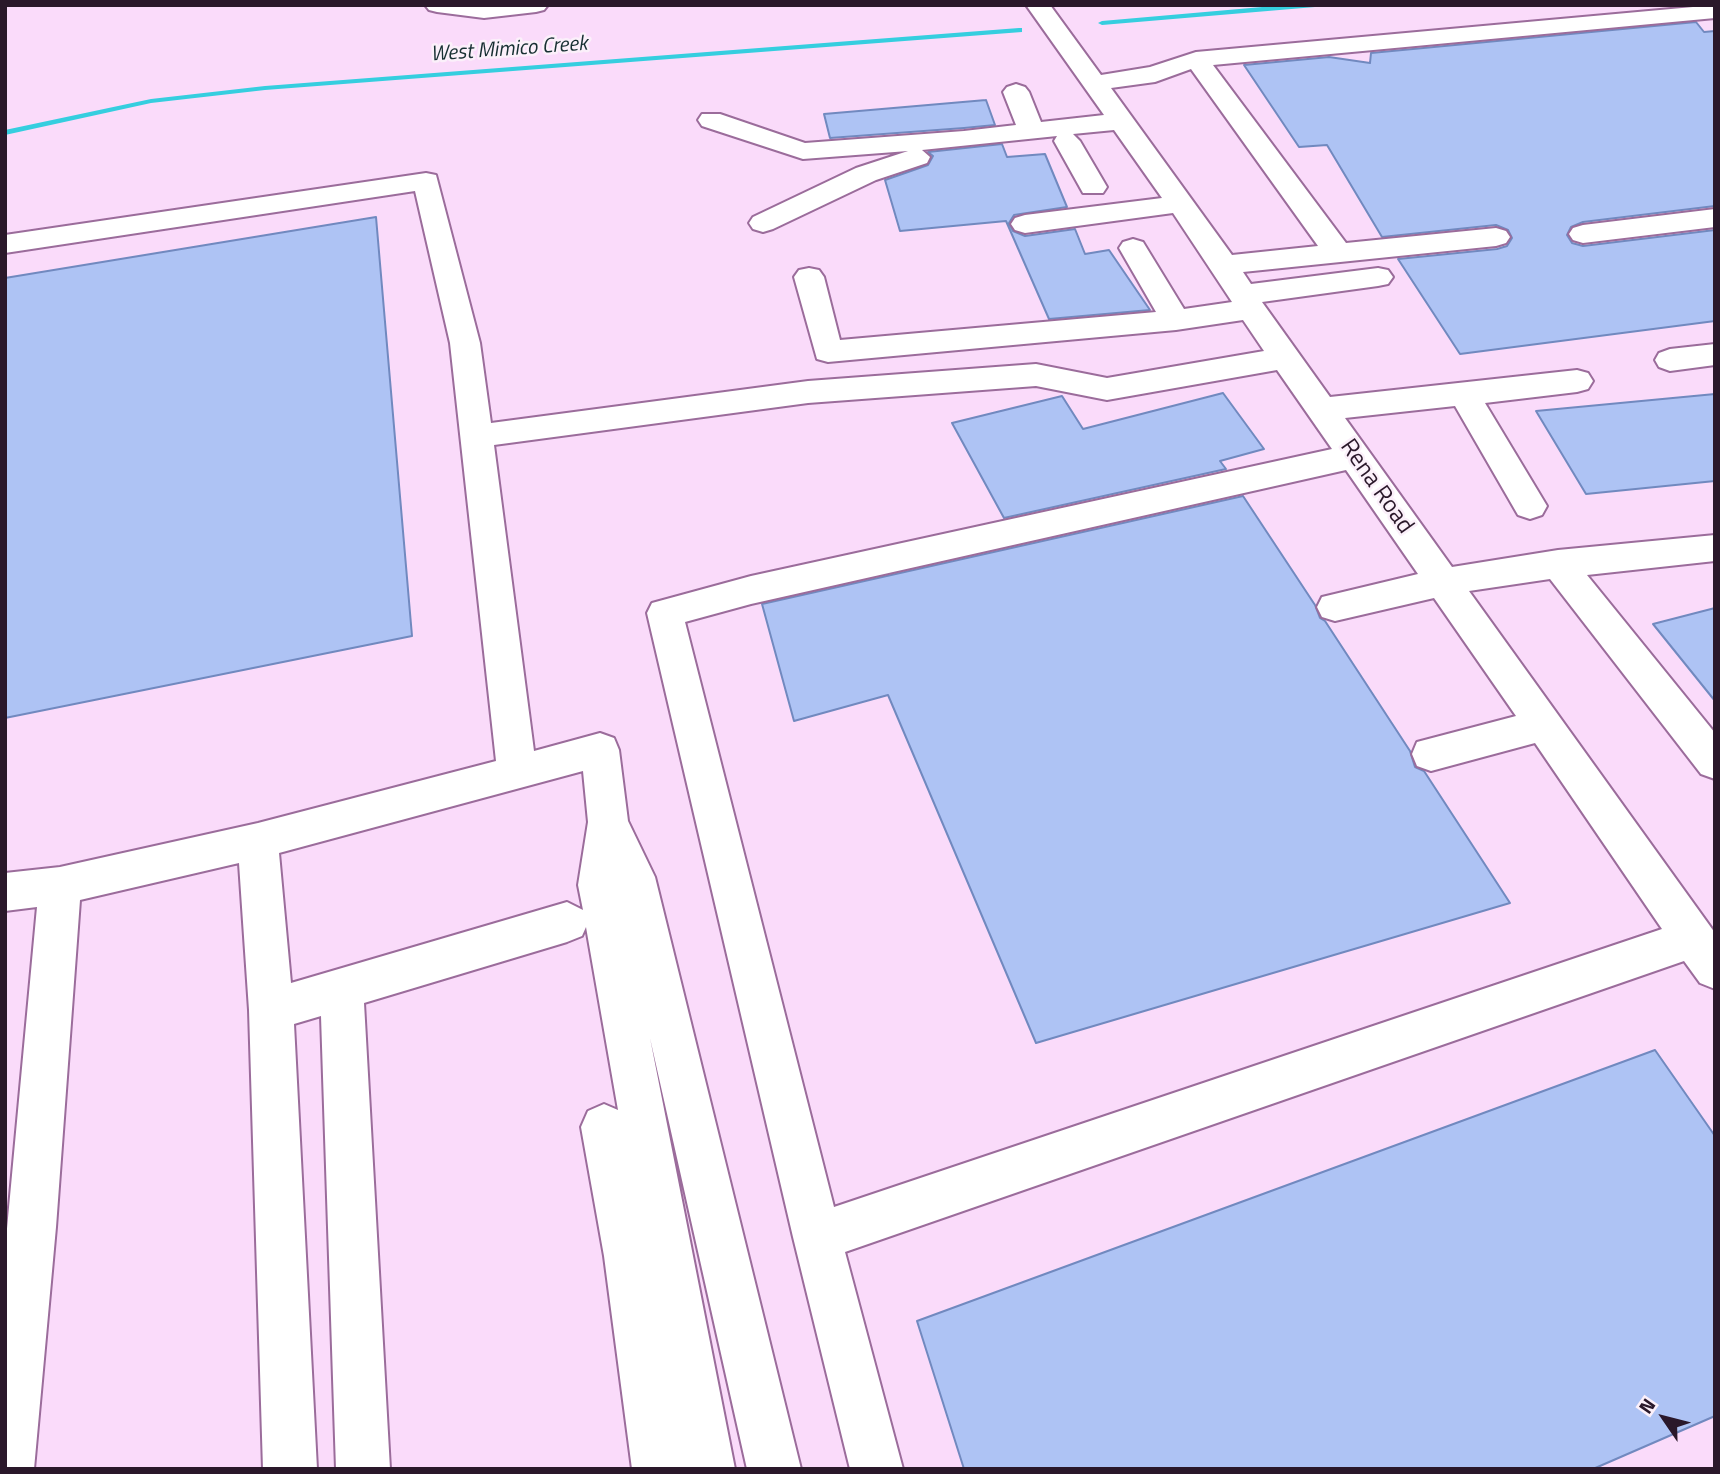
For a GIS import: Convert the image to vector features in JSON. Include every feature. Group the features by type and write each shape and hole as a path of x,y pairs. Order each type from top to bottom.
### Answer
{"street":[{"path":"437,5 484,11 536,5"},
{"name":"Rena Road","path":"1038,5 1224,265 1285,358 1704,953"},
{"path":"1095,83 1154,74 1196,59 1715,10"},
{"path":"1196,59 1338,253"},
{"path":"1016,92 1031,131"},
{"path":"711,120 803,152 1031,131 1126,127"},
{"path":"762,223 866,174 919,157 1067,141 1126,127"},
{"path":"1067,141 1093,187"},
{"path":"5,244 426,181 465,343 517,772"},
{"path":"1025,224 1179,204"},
{"path":"1583,234 1715,218"},
{"path":"1224,265 1496,237"},
{"path":"1133,247 1176,320"},
{"path":"809,277 828,352 1176,320 1247,302 1378,277"},
{"path":"1670,360 1715,355"},
{"path":"477,436 808,392 1036,375 1107,389 1285,358"},
{"path":"1321,409 1577,381"},
{"path":"1464,394 1530,506"},
{"path":"877,1469 817,1237 665,613 751,590 1354,456"},
{"path":"1335,607 1443,582 1558,564 1715,548"},
{"path":"1558,564 1715,762"},
{"path":"1431,754 1543,725"},
{"path":"5,892 60,886 258,841 600,750 608,822 599,885 708,1469"},
{"path":"608,822 634,877 774,1469"},
{"path":"258,841 271,1010 290,1469"},
{"path":"7,1469 32,1227 60,886"},
{"path":"271,1010 567,922"},
{"path":"817,1237 1704,953"},
{"path":"342,990 363,1469"},
{"path":"604,1127 628,1256 659,1469"}],"building":[{"path":"1696,22 1704,32 1715,31 1715,206 1583,222 1571,227 1567,235 1572,243 1583,246 1715,230 1715,321 1460,354 1398,259 1497,249 1507,246 1512,238 1508,230 1496,225 1382,237 1327,145 1299,147 1244,65 1329,57 1370,63 1371,53"},
{"path":"986,100 995,125 830,138 824,114"},
{"path":"1002,144 1007,157 1045,154 1067,207 1014,215 1009,223 1013,231 1025,236 1075,229 1085,254 1109,250 1150,310 1049,319 1006,221 900,231 885,180 928,165 933,156 928,152"},
{"path":"376,217 412,636 5,718 5,278"},
{"path":"1223,393 1264,449 1220,461 1226,469 1004,518 952,423 1062,396 1083,429"},
{"path":"1715,394 1715,481 1586,494 1536,411"},
{"path":"1243,496 1315,605 1320,618 1325,621 1410,751 1415,767 1424,771 1510,903 1036,1043 888,695 794,721 762,604"},
{"path":"1715,608 1715,701 1653,624"},
{"path":"1655,1050 1715,1136 1715,1416 1593,1469 964,1469 917,1321"}],"waterway":[{"name":"West Mimico Creek","path":"1102,23 1315,5"},
{"name":"West Mimico Creek","path":"5,133 151,101 265,88 1019,30"}]}
